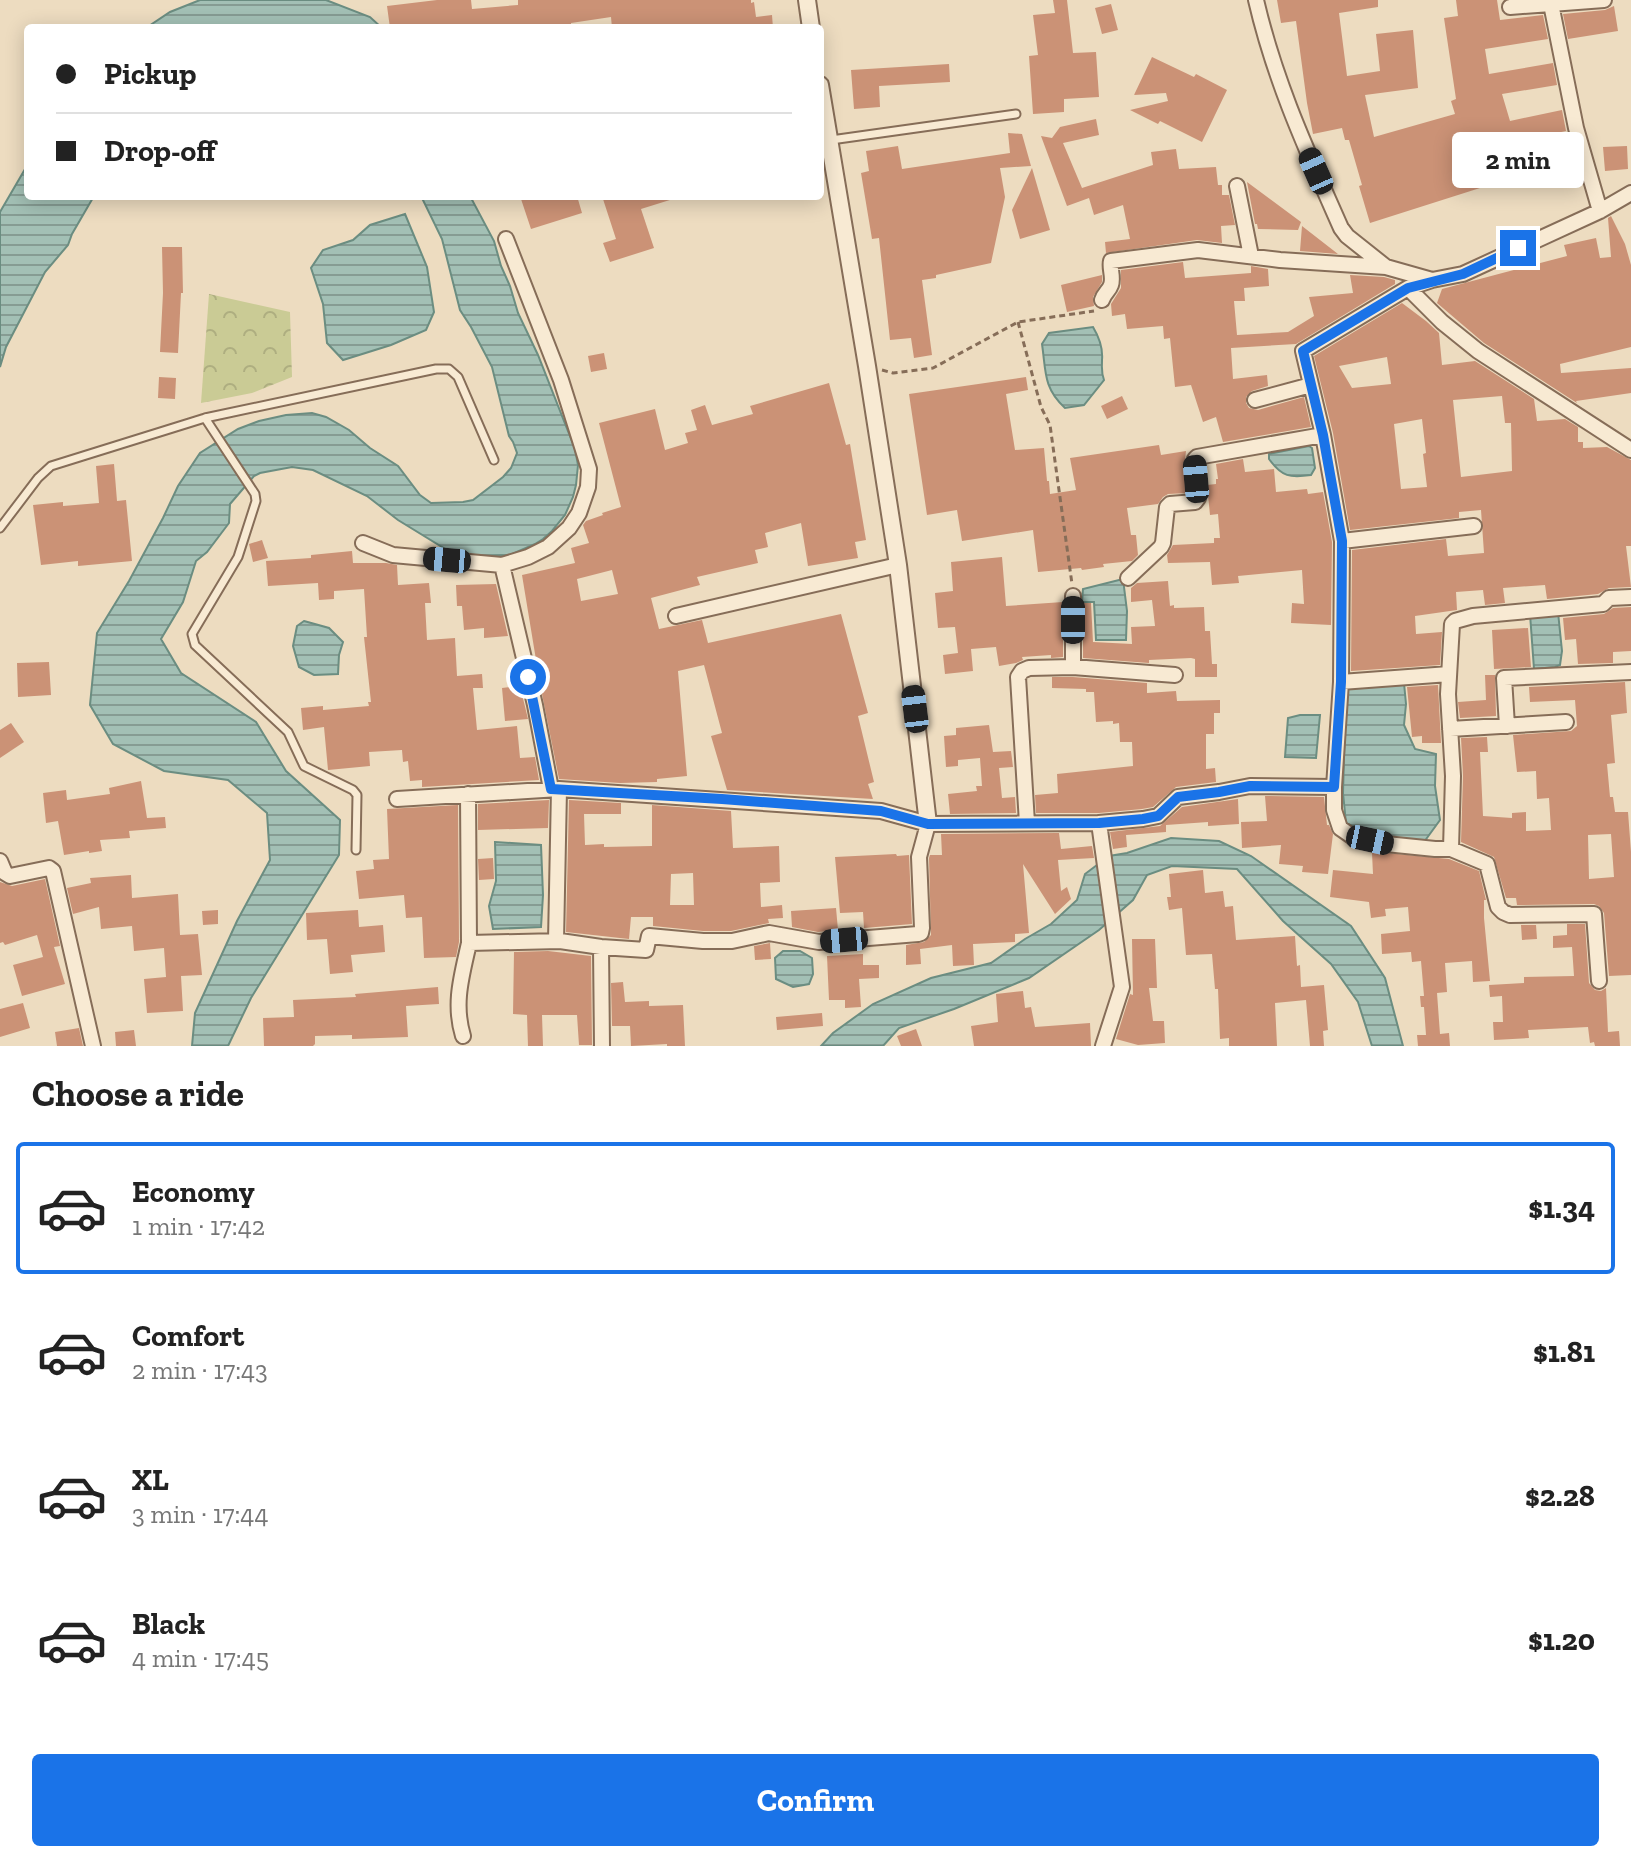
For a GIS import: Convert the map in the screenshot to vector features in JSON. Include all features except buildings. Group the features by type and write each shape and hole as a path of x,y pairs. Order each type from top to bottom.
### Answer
{"street":[{"path":"807,0 810,24"},
{"path":"1256,0 1266,43 1291,114 1341,228 1386,267"},
{"path":"1510,7 1604,0"},
{"path":"1551,4 1576,128 1600,211"},
{"path":"469,943 556,941 646,950 649,936 732,941 769,933 819,942 921,933 919,857 928,824 898,565 824,109"},
{"path":"1237,186 1251,256"},
{"path":"1599,981 1594,914 1510,915 1498,907 1487,864 1451,849 1386,844 1353,837 1340,828 1334,810 1334,787 1341,682 1342,541 1323,435 1303,351 1408,288 1463,274 1600,211 1631,193"},
{"path":"363,543 393,555 502,565 548,547 569,528 579,513 588,487 589,469 561,380 506,239"},
{"path":"1102,300 1111,287 1111,261 1190,250 1386,267 1432,280"},
{"path":"1408,288 1442,322 1478,351 1631,450"},
{"path":"1255,400 1311,385"},
{"path":"1128,578 1163,543 1167,507 1170,504 1195,502 1198,498 1197,457 1323,435"},
{"path":"1342,541 1474,526"},
{"path":"502,565 555,789 556,941"},
{"path":"676,616 898,565"},
{"path":"1073,596 1073,667"},
{"path":"1451,849 1453,776 1448,694 1452,624 1473,616 1603,604 1609,598 1631,597"},
{"path":"1027,823 1018,677 1022,671 1029,668 1073,667 1175,675"},
{"path":"1507,726 1504,678 1631,672"},
{"path":"1341,682 1449,674"},
{"path":"1450,729 1566,722"},
{"path":"397,799 555,789 881,811 928,824 1099,823 1158,816 1178,797 1250,786 1334,787"},
{"path":"463,1036 458,1018 459,986 469,943 468,794"},
{"path":"1099,823 1122,987 1103,1046"},
{"path":"0,861 5,873 10,876 49,868 53,871 93,1046"},
{"path":"601,947 602,1046"}],"lane":[{"path":"829,140 1016,114"},
{"path":"0,528 38,478 51,466 205,418 436,369 449,369 458,377 494,460"},
{"path":"205,418 255,494 256,501 238,557 192,634 192,640 288,732 304,766 353,790 357,795 356,850"}],"path":[{"path":"867,366 893,373 933,368 1018,322 1098,310 1102,300"},
{"path":"1018,322 1041,407 1050,425 1073,596"}],"green space":[{"path":"209,294 290,312 292,377 252,393 201,403"}],"shaded area":[{"path":"200,0 326,0 370,17 378,24 152,24 170,12"},
{"path":"24,171 24,200 92,200 68,245 45,272 6,347 0,367 0,212"},
{"path":"423,200 472,200 494,241 518,313 575,449 578,465 573,497 565,515 552,531 535,544 510,555 477,556 447,550 398,520 367,496 313,470 292,467 260,473 230,504 229,523 207,552 196,561 183,602 161,639 181,673 256,722 286,771 340,820 339,855 251,998 228,1046 192,1046 195,1013 237,921 270,860 267,813 228,780 164,771 113,744 90,705 97,633 129,581 178,486 200,453 238,429 286,415 312,413 326,417 398,466 420,495 431,503 473,500 511,468 517,453 509,436 492,367 460,310 442,239"},
{"path":"405,214 427,267 434,312 426,330 343,360 327,343 323,304 311,268 323,250 353,240 370,225"},
{"path":"1093,327 1101,347 1104,380 1084,405 1065,408 1049,386 1042,344 1049,333"},
{"path":"1309,446 1315,468 1311,475 1287,475 1269,459 1269,454"},
{"path":"1123,579 1127,611 1126,640 1096,640 1094,602 1082,602 1083,589"},
{"path":"1558,612 1562,651 1560,665 1534,669 1530,614"},
{"path":"304,621 329,628 343,642 338,674 314,675 299,667 293,646 297,626"},
{"path":"1404,683 1404,725 1415,749 1436,754 1435,786 1440,820 1424,842 1372,835 1346,823 1343,793 1346,689"},
{"path":"1320,715 1316,758 1285,757 1288,718"},
{"path":"1171,838 1219,841 1251,856 1351,926 1385,978 1403,1046 1372,1046 1358,1002 1331,964 1283,921 1237,869 1172,866 1147,875 1133,900 1099,930 1029,978 899,1028 883,1046 821,1046 833,1033 873,1004 931,978 991,963 1051,924 1077,900 1085,874 1109,856"},
{"path":"495,842 541,845 541,927 493,929 489,906 496,881"},
{"path":"783,951 800,951 812,958 813,974 809,984 793,987 776,979 775,958"}],"route":[{"path":"528,677 551,789 881,811 928,824 1099,823 1143,819 1158,816 1178,797 1250,786 1334,787 1341,682 1342,541 1323,435 1303,351 1408,288 1463,274 1518,248"}]}
